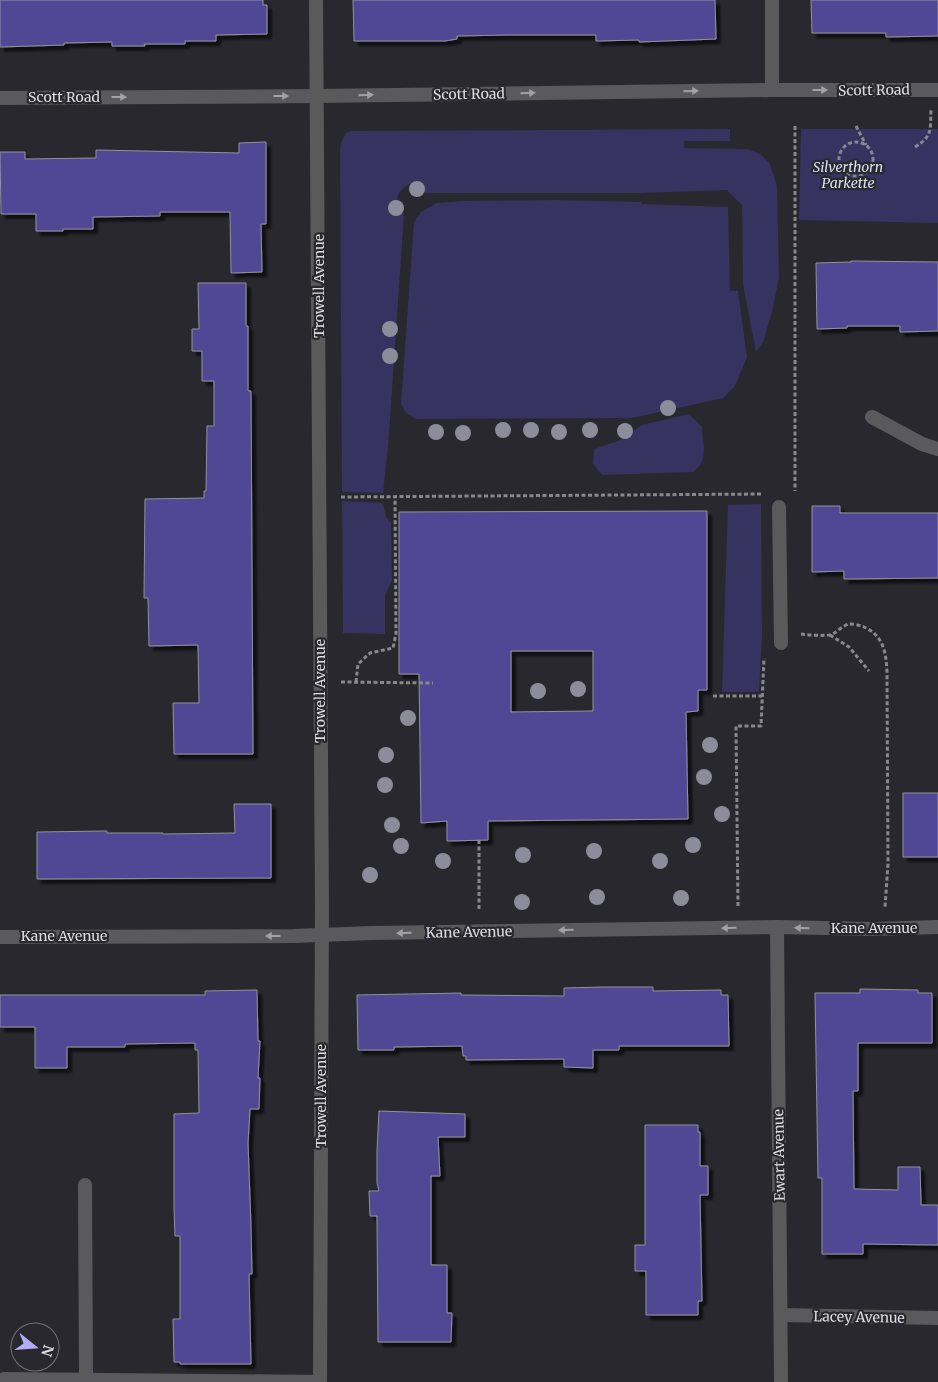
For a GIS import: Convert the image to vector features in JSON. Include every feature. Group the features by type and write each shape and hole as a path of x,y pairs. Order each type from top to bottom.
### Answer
{"street":[{"name":"Trowell Avenue","path":"316,0 321,498 320,1382"},
{"path":"772,0 772,90"},
{"name":"Scott Road","path":"0,98 935,90"},
{"path":"872,417 922,444 938,449"},
{"path":"779,507 781,642"},
{"name":"Kane Avenue","path":"0,936 322,936 372,933 777,927 872,929 938,927"},
{"name":"Ewart Avenue","path":"777,927 781,1382"},
{"path":"85,1184 86,1380"},
{"name":"Lacey Avenue","path":"781,1315 938,1318"},
{"path":"4,1379 320,1382"}],"path":[{"path":"915,147 924,142 930,134 935,90"},
{"path":"795,126 795,494"},
{"path":"856,126 866,146 873,154 874,160 869,171 860,176 854,176 844,171 839,162 842,150 856,142 866,146"},
{"path":"339,497 758,494"},
{"path":"356,682 358,664 370,653 393,648 396,634 395,497"},
{"path":"830,635 843,626 850,624 862,626 878,636 883,643 886,654 888,864 885,910"},
{"path":"793,634 830,635 849,647 869,671"},
{"path":"738,912 736,726 761,726 764,656"},
{"path":"340,682 433,683"},
{"path":"713,696 762,696"},
{"path":"479,840 480,914"}],"green space":[{"path":"730,129 730,141 684,141 684,148 747,149 760,154 770,164 777,186 779,277 772,312 763,342 756,352 743,284 742,205 727,190 641,193 426,193 413,182 403,188 397,199 400,209 404,214 388,448 383,493 342,492 340,149 346,133 351,131"},
{"name":"Silverthorn Parkette","path":"801,129 938,129 938,223 799,220"},
{"path":"555,200 728,207 730,291 738,291 747,357 735,386 723,398 632,418 416,419 406,413 401,404 414,222 421,212 437,203"},
{"path":"689,414 702,427 704,446 701,463 693,472 602,475 593,464 594,449 621,440 642,425"},
{"path":"342,501 383,503 386,517 391,523 392,580 385,595 385,634 343,633"},
{"path":"761,504 762,634 759,692 722,692 728,505"}],"building":[{"path":"0,0 263,0 263,5 267,5 267,34 216,35 216,41 185,41 185,44 144,44 145,46 112,46 112,42 0,47"},
{"path":"353,0 715,0 716,39 639,42 639,40 596,41 596,35 507,35 457,36 457,39 445,41 354,41"},
{"path":"811,0 938,0 938,36 886,37 886,33 812,33"},
{"path":"266,142 266,224 261,224 262,272 231,273 230,212 160,212 160,216 93,217 93,229 63,229 63,231 36,231 36,214 1,214 0,152 25,152 25,159 96,158 96,150 239,153 239,143"},
{"path":"851,261 938,262 938,331 900,332 900,326 847,326 847,328 817,329 816,263"},
{"path":"198,283 246,283 248,391 251,391 253,754 174,754 173,703 199,703 198,645 149,646 148,598 144,598 145,499 204,498 204,491 206,491 207,426 214,426 214,381 202,381 202,351 192,351 192,329 199,329"},
{"path":"812,506 840,506 840,513 938,513 938,578 844,579 844,571 812,572"},
{"path":"707,511 707,690 698,690 698,711 686,712 688,819 488,821 488,840 447,841 447,821 421,823 419,674 399,674 399,512","holes":["511,651 593,651 593,711 511,712"]},
{"path":"903,793 938,793 938,857 903,857"},
{"path":"234,804 271,804 271,878 37,879 37,832 235,833"},
{"path":"653,987 653,991 721,990 721,995 728,995 729,1046 619,1046 619,1050 593,1050 593,1068 564,1067 564,1059 466,1060 466,1056 463,1056 462,1046 394,1047 394,1050 358,1050 357,995 461,993 461,995 564,996 564,988"},
{"path":"860,989 918,990 918,993 932,993 932,1043 858,1043 858,1091 853,1091 854,1189 898,1190 898,1167 920,1167 921,1205 938,1205 938,1245 863,1244 863,1254 822,1254 822,1178 818,1178 815,993 860,993"},
{"path":"257,990 258,1041 260,1041 259,1109 250,1109 248,1143 252,1274 249,1274 251,1364 180,1364 180,1362 174,1362 173,1319 180,1319 180,1236 175,1236 174,1114 199,1113 198,1050 195,1050 195,1043 125,1044 125,1047 67,1047 67,1068 35,1068 35,1027 0,1027 0,995 205,995 205,991"},
{"path":"379,1111 465,1114 465,1137 438,1137 440,1176 431,1176 431,1265 447,1265 447,1313 452,1313 451,1342 378,1342 377,1216 370,1216 369,1191 379,1191 377,1183 377,1151"},
{"path":"645,1125 698,1125 698,1132 700,1132 700,1166 708,1166 708,1195 700,1195 702,1301 698,1301 698,1315 646,1315 646,1271 635,1271 635,1245 645,1245"}]}
